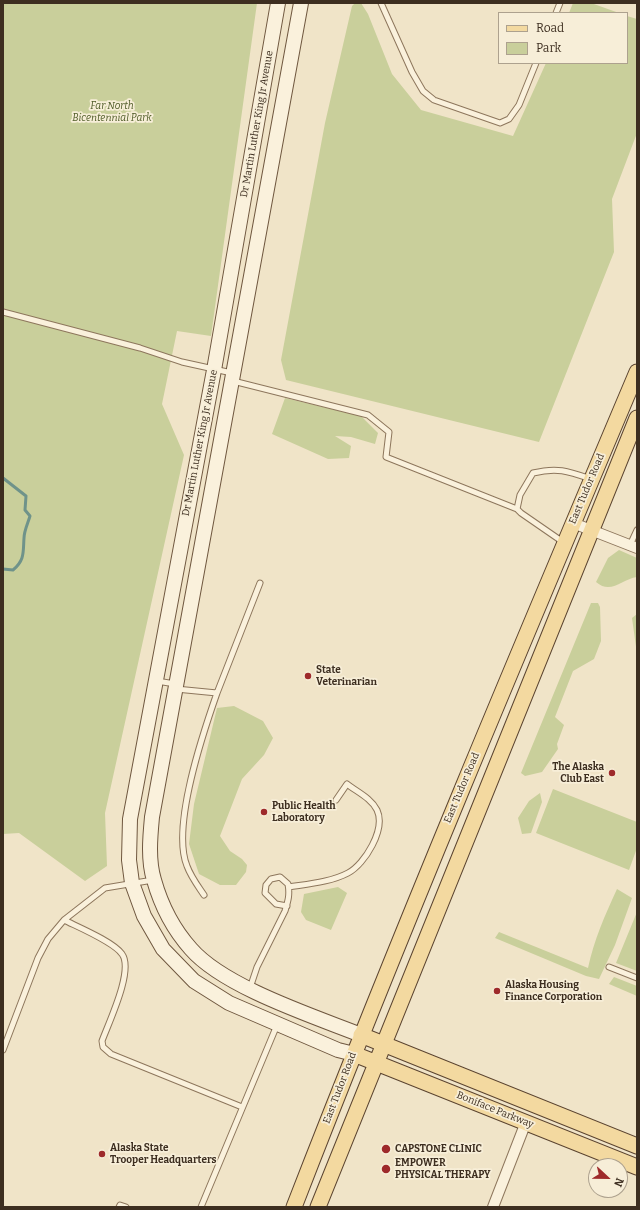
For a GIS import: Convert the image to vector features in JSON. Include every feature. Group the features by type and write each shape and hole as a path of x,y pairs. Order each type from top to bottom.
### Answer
{"main road":[{"name":"East Tudor Road","path":"294,1207 354,1054 360,1035 461,788 637,372"},
{"name":"East Tudor Road","path":"318,1207 637,418"},
{"name":"Boniface Parkway","path":"360,1035 637,1146"},
{"name":"Boniface Parkway","path":"354,1054 637,1167"}],"street":[{"name":"Dr Martin Luther King Jr Avenue","path":"278,3 214,370 130,819 130,860 132,883 144,916 163,949 194,981 229,1003 338,1050 354,1054"},
{"name":"Dr Martin Luther King Jr Avenue","path":"301,3 152,817 150,849 154,880 169,918 192,950 215,970 250,989 360,1035"},
{"path":"573,523 634,546"},
{"path":"493,1207 526,1122"}],"lane":[{"path":"381,3 412,72 423,91 434,100 500,122 510,119 519,105 536,64"},
{"path":"3,312 214,370 232,377 368,415 389,432 386,457 517,509 565,544"},
{"path":"517,509 520,495 533,473 550,469 568,471 592,479"},
{"path":"634,546 637,530"},
{"path":"204,895 186,865 182,838 186,805 204,730 260,583"},
{"path":"156,680 176,686 217,693"},
{"path":"289,887 331,880 349,873 370,852 379,827 377,811 370,801 347,784 336,800"},
{"path":"250,989 257,967 277,930 287,906 290,895 288,884 280,877 272,879 266,885 265,892 276,904 287,906"},
{"path":"3,1050 38,958 48,939 64,920 104,888 154,880"},
{"path":"64,920 107,942 122,953 127,964 126,978 102,1041 103,1047 111,1054 242,1107"},
{"path":"609,967 637,978"},
{"path":"201,1207 278,1023"},
{"path":"119,1207 120,1205 126,1207"}],"green space":[{"name":"Far North Bicentennial Park","path":"3,3 257,3 211,336 177,331 162,404 184,455 105,813 107,866 85,881 19,833 3,834"},
{"path":"355,3 361,3 368,14 392,74 421,110 513,136 546,64 628,64 628,16 637,19 637,133 612,199 614,252 539,442 286,380 281,360 325,123 352,6"},
{"path":"573,3 591,3 616,12 569,12"},
{"path":"285,398 361,416 378,433 375,444 351,437 335,436 351,446 349,458 328,459 272,434"},
{"path":"619,550 637,558 637,577 612,587 601,586 596,582 608,558"},
{"path":"591,603 598,603 600,607 601,641 594,659 573,671 555,717 564,725 557,744 558,749 542,772 525,776 521,773"},
{"path":"637,614 637,654 632,618"},
{"path":"234,706 263,721 273,738 264,755 242,779 220,836 230,851 242,859 247,865 246,872 236,885 220,885 199,874 189,844 194,804 217,708"},
{"path":"553,789 637,822 637,848 629,870 536,833"},
{"path":"540,793 542,802 531,833 522,834 518,818 529,801"},
{"path":"338,887 347,893 331,930 306,920 301,912 304,894"},
{"path":"617,889 632,898 615,945 599,979 586,976 495,938 499,932 588,968 604,918"},
{"path":"637,912 637,971 616,963"},
{"path":"614,977 637,986 637,996 609,984"}],"waterway":[{"path":"3,478 26,496 25,510 30,516 25,533 20,563 13,570 3,569"}],"place":[{"name":"State Veterinarian","path":"308,676"},
{"name":"The Alaska Club East","path":"612,773"},
{"name":"Public Health Laboratory","path":"264,812"},
{"name":"Alaska Housing Finance Corporation","path":"497,991"},
{"name":"CAPSTONE CLINIC","path":"386,1149"},
{"name":"Alaska State Trooper Headquarters","path":"102,1154"},
{"name":"EMPOWER PHYSICAL THERAPY","path":"386,1169"}]}
